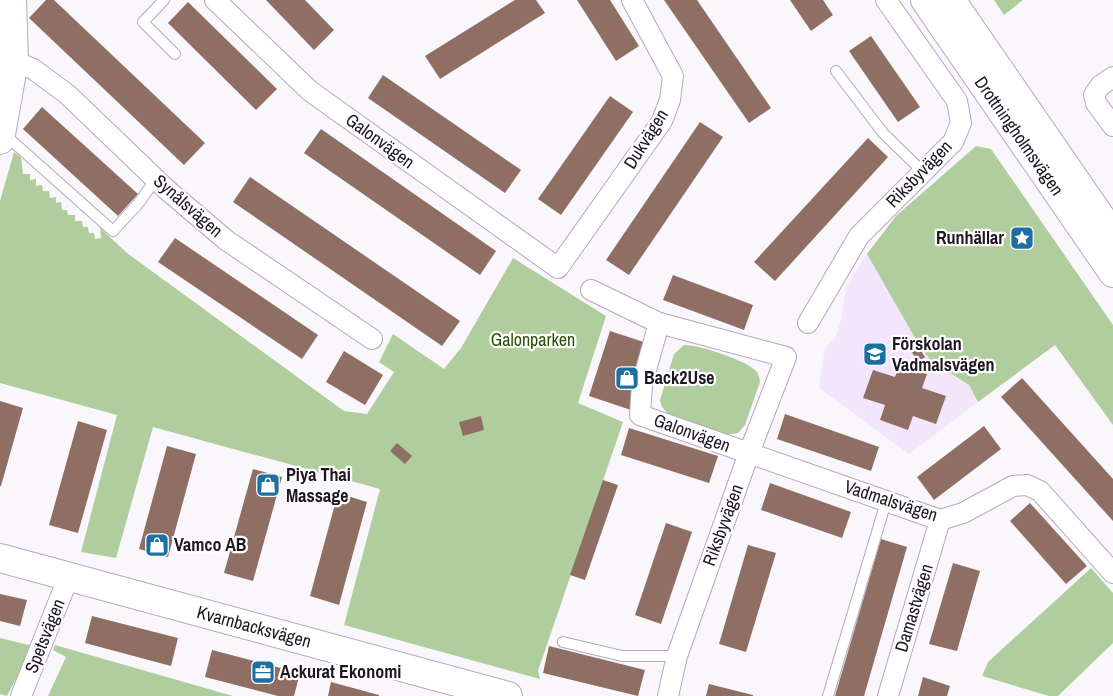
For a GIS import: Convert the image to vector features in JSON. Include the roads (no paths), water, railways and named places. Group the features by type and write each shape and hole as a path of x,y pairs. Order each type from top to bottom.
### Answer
{"street":[{"path":"0,139 14,61 12,0"},
{"name":"Galonvägen","path":"214,0 310,91 558,268"},
{"name":"Dukvägen","path":"558,268 662,121 670,100 673,76 632,0"},
{"name":"Drottningholmsvägen","path":"886,0 957,102 961,123"},
{"name":"Drottningholmsvägen","path":"925,0 1113,273"},
{"name":"Drottningholmsvägen","path":"951,0 1113,235"},
{"name":"Synålsvägen","path":"14,61 33,69 67,94 156,179 226,240 372,339"},
{"path":"1113,77 1100,86 1094,95 1096,103 1113,126"},
{"name":"Riksbyvägen","path":"808,323 859,236 953,142 961,123"},
{"path":"591,290 660,322"},
{"name":"Galonvägen","path":"660,322 642,384 640,415 749,454"},
{"name":"Riksbyvägen","path":"660,322 786,357 749,454 677,656 668,696"},
{"name":"Vadmalsvägen","path":"749,454 940,520 963,513 1013,486 1027,485 1040,492 1113,572"},
{"name":"Damastvägen","path":"888,696 940,520"},
{"name":"Kvarnbacksvägen","path":"0,558 508,696"},
{"name":"Spetsvägen","path":"21,696 69,576"}],"lane":[{"path":"164,0 143,22 175,54"},
{"path":"836,71 883,133 922,171"},
{"path":"0,139 12,142 113,231 138,204 156,179"},
{"path":"828,696 886,502"},
{"path":"563,642 622,656 677,656"}],"place":[{"name":"Runhällar","path":"1022,238"},
{"name":"Förskolan Vadmalsvägen","path":"875,354"},
{"name":"Back2Use","path":"627,378"},
{"name":"Piya Thai Massage","path":"268,485"},
{"name":"Vamco AB","path":"157,545"},
{"name":"Ackurat Ekonomi","path":"263,672"}],"park label":[{"name":"Galonparken","path":"533,340"}]}
